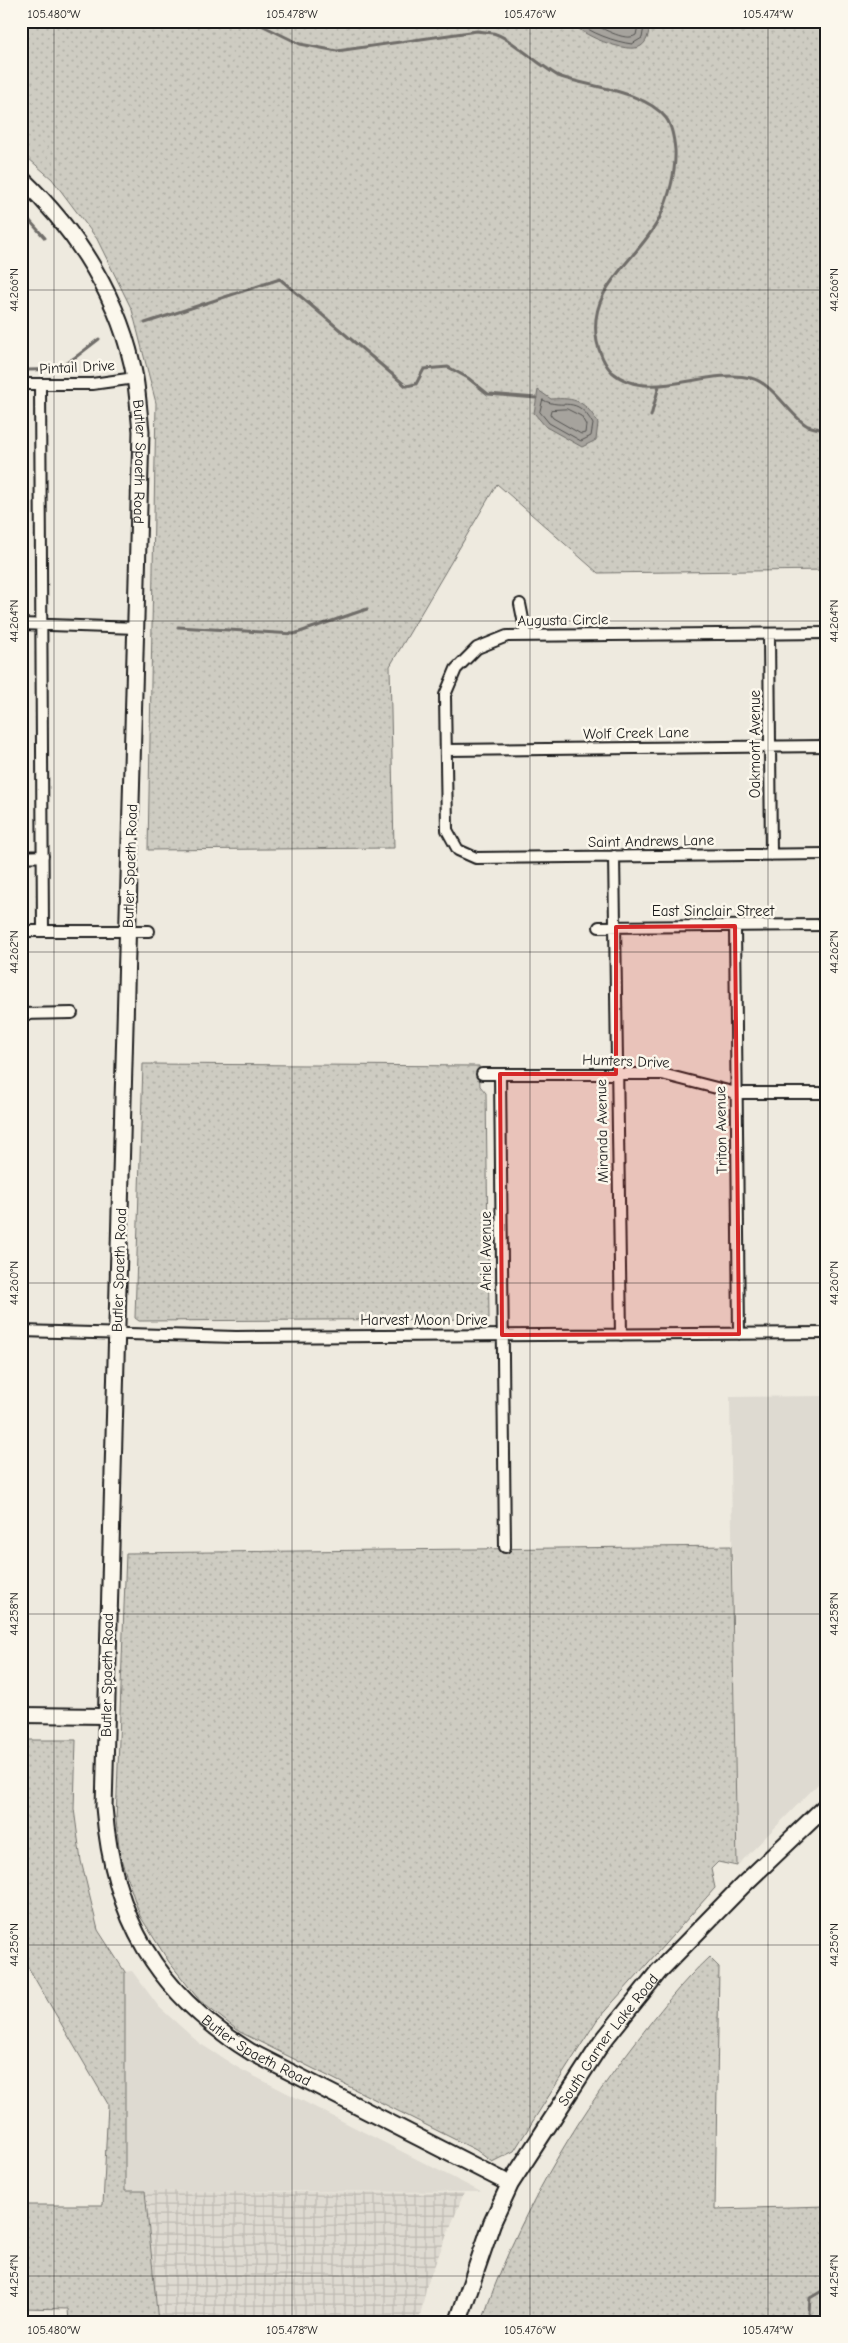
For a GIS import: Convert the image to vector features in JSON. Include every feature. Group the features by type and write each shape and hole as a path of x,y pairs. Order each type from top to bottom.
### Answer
{"main road":[{"name":"Butler Spaeth Road","path":"21,178 50,207 81,246 108,293 124,335 135,378 141,431 104,1807 111,1865 126,1912 136,1934 156,1966 181,1998 218,2031 251,2052 510,2184"},
{"name":"South Garner Lake Road","path":"458,2322 492,2223 510,2184 602,2042 659,1971 742,1886 827,1805"}],"street":[{"name":"Pintail Drive","path":"21,384 92,384 135,378"},
{"path":"40,384 43,931"},
{"path":"520,604 526,634"},
{"path":"21,624 136,628"},
{"name":"Augusta Circle","path":"476,858 458,850 447,830 445,695 456,669 477,648 507,636 526,634 827,633"},
{"name":"Oakmont Avenue","path":"769,634 771,855"},
{"name":"Wolf Creek Lane","path":"446,750 827,746"},
{"name":"Saint Andrews Lane","path":"476,858 827,854"},
{"path":"21,856 43,856"},
{"name":"Miranda Avenue","path":"614,856 621,1335"},
{"name":"East Sinclair Street","path":"599,927 827,925"},
{"name":"Triton Avenue","path":"735,926 738,1334"},
{"path":"21,932 148,931"},
{"path":"21,1014 72,1013"},
{"name":"Hunters Drive","path":"482,1074 662,1074 736,1093 827,1093"},
{"name":"Ariel Avenue","path":"500,1074 505,1547"},
{"name":"Harvest Moon Drive","path":"21,1331 236,1337 827,1333"},
{"path":"21,1715 106,1716"}],"highlighted area":[{"path":"735,926 739,1334 502,1335 500,1074 616,1074 616,927"}],"shaded area":[{"path":"21,21 827,21 827,570 598,573 497,484 390,666 394,848 148,850 156,403 132,310 97,239 52,179 21,152"},
{"path":"143,1064 479,1066 480,1086 486,1093 489,1319 139,1321 135,1318"},
{"path":"827,1396 827,1775 737,1866 730,1397"},
{"path":"731,1546 737,1866 718,1862 711,1869 715,1888 597,2020 514,2151 492,2162 476,2150 240,2032 200,2001 169,1962 140,1916 120,1856 116,1820 126,1553"},
{"path":"21,1740 76,1740 74,1809 81,1861 98,1930 125,1972 125,2191 145,2191 158,2322 69,2322 68,2309 21,2308 21,2205 103,2205 108,2104 21,1955"},
{"path":"709,1957 719,1967 715,2209 827,2206 827,2322 482,2322 511,2248 528,2212 567,2141 612,2074 661,2009"},
{"path":"132,1971 159,2007 199,2043 240,2069 481,2192 125,2191 125,1972"},
{"path":"145,2191 464,2193 427,2284 419,2322 158,2322"}],"water":[{"path":"572,21 650,21 648,35 644,44 635,48 626,48 592,37 583,32"},
{"path":"538,390 551,399 574,400 589,410 598,423 596,440 582,447 546,427 534,413"}],"waterway":[{"path":"253,21 300,44 337,51 477,31 494,33 507,39 559,76 617,91 657,109 666,118 672,133 675,150 673,176 669,194 659,219 650,234 616,275 599,305 596,322 597,342 605,362 612,372 627,381 643,385 679,383 716,377 734,376 751,378 767,386 802,422 810,427 827,430"},
{"path":"21,211 45,238"},
{"path":"145,323 280,279 406,386 416,384 424,369 448,367 468,378 488,394 536,398"},
{"path":"22,370 57,367 79,355 99,339"},
{"path":"651,416 659,386"},
{"path":"178,627 294,634 367,609"},
{"path":"815,2322 809,2313 810,2298 827,2288"}]}
